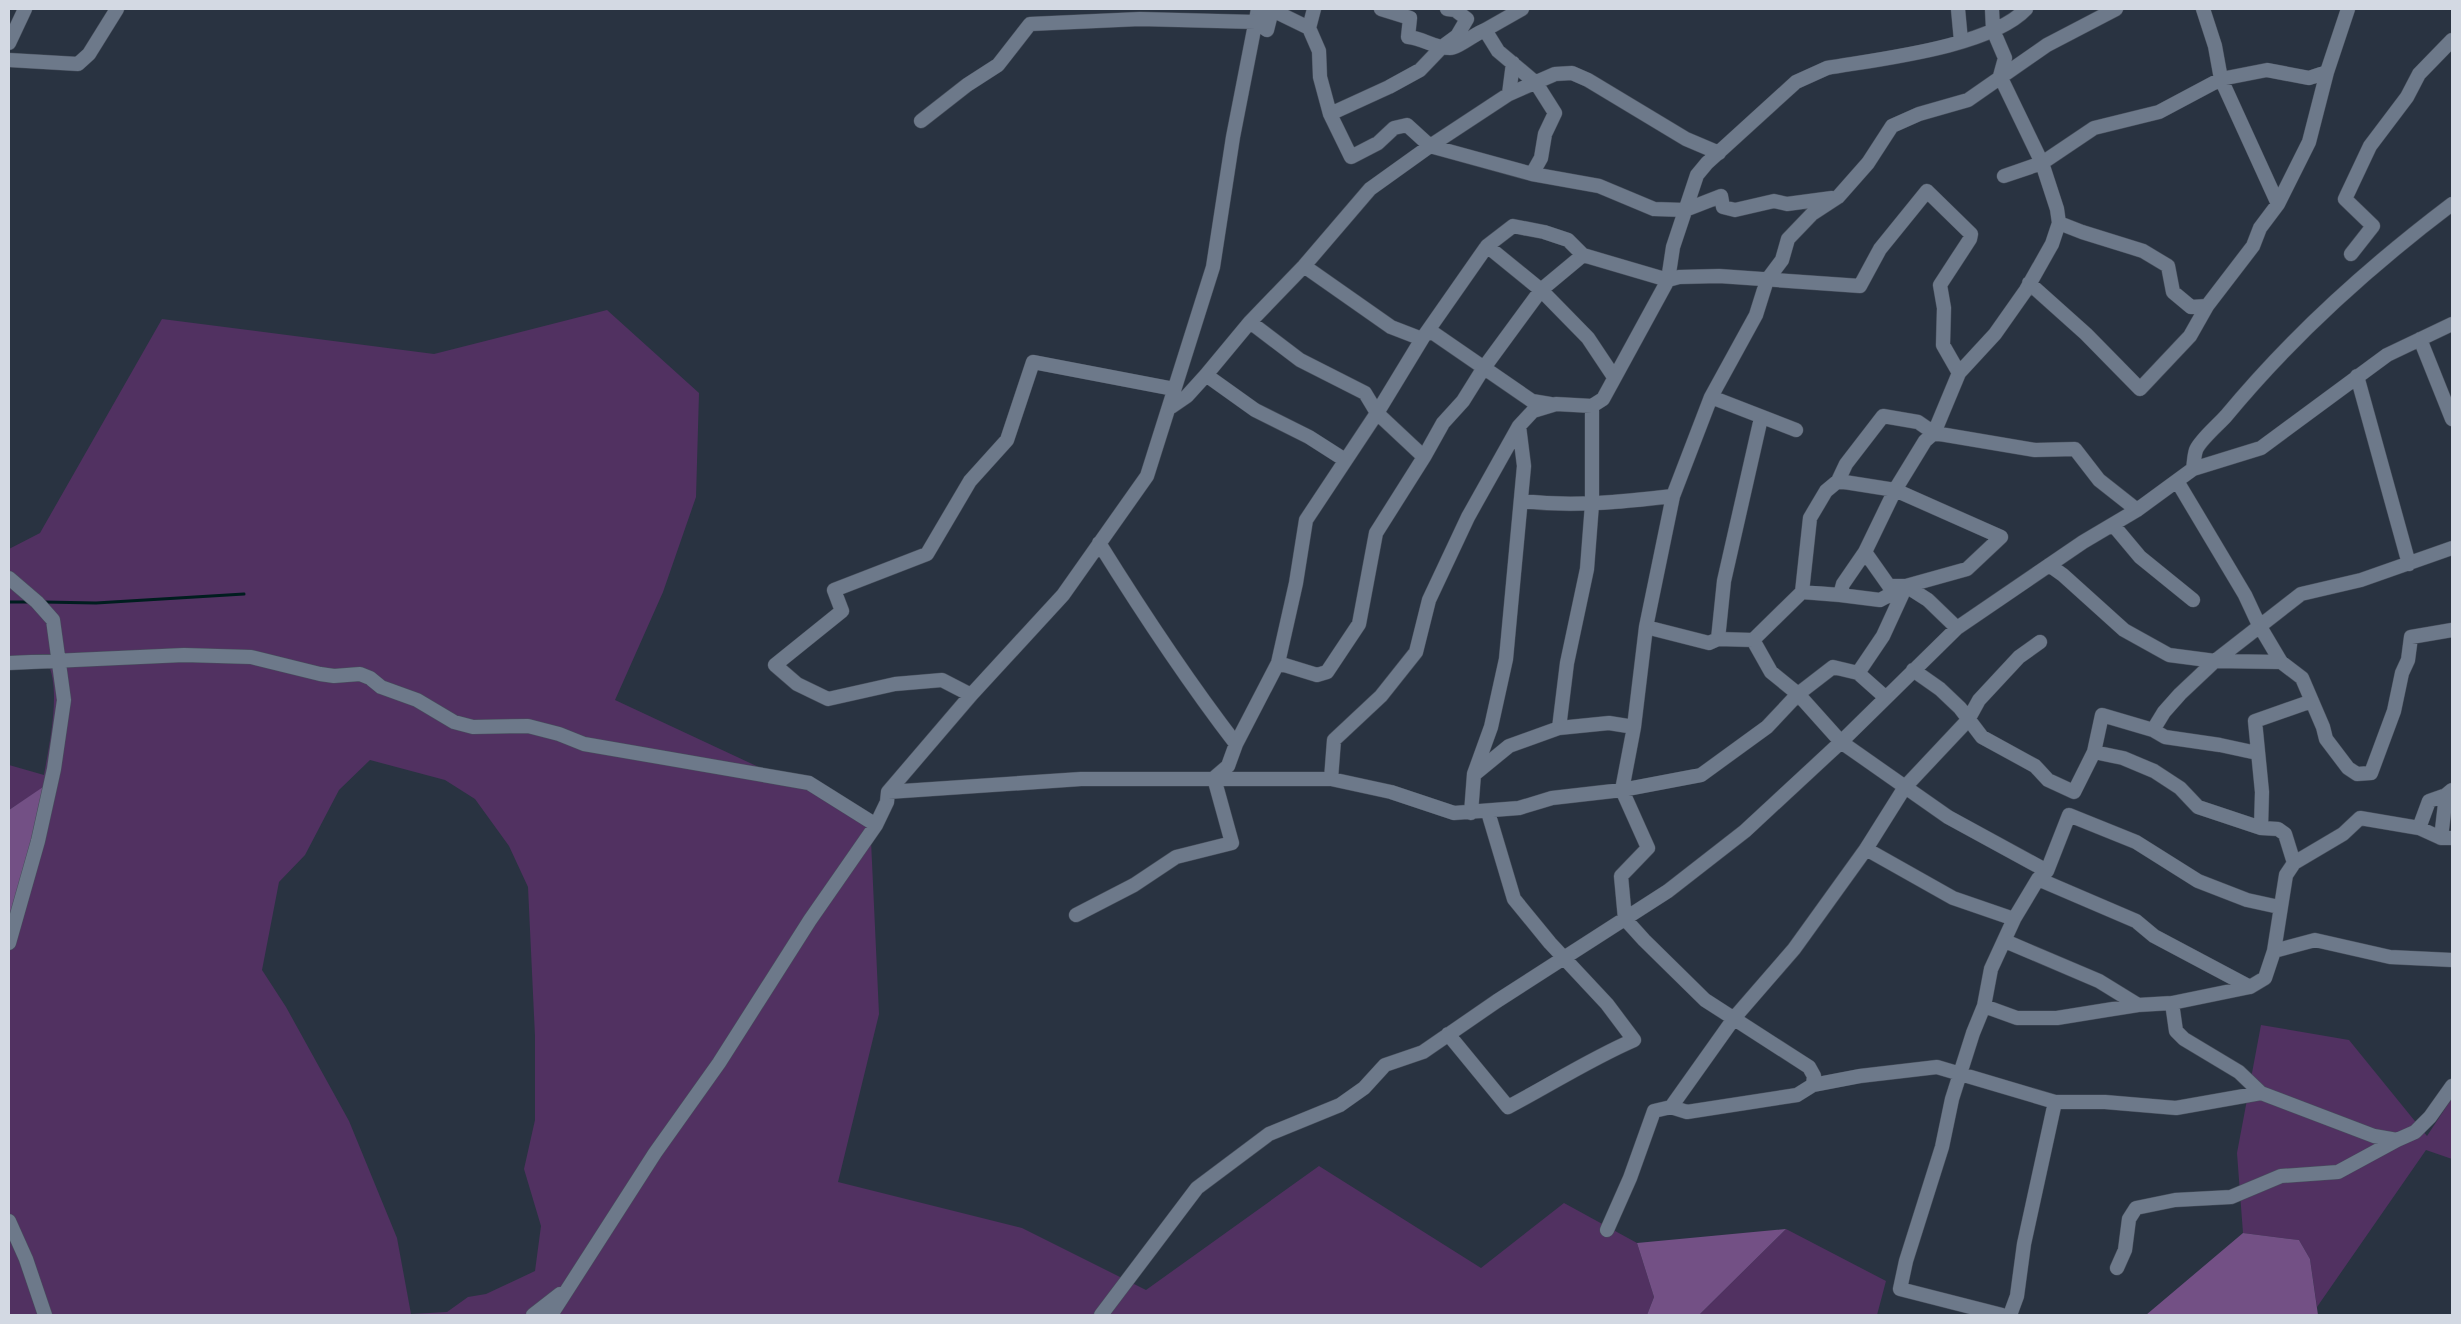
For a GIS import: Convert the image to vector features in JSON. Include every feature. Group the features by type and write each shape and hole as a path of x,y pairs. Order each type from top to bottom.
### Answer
{"street":[{"path":"9,44 25,9"},
{"path":"9,60 78,64 89,54 117,9"},
{"path":"1314,9 1309,28 1319,51 1320,77 1330,114 1351,157 1378,143 1386,134 1401,125 1407,125 1430,146 1532,174 1599,186 1654,208 1686,210 1721,196 1723,207 1735,210 1774,201 1787,204 1838,197"},
{"path":"1381,9 1410,18 1408,37 1419,38 1426,44 1452,48 1522,9"},
{"path":"1330,114 1389,87 1420,70 1442,47 1457,36 1467,19 1455,10 1447,9"},
{"path":"1958,9 1961,41"},
{"path":"1840,595 1843,584 1864,552 1895,490 1925,442 1934,432 1959,373 1995,334 2029,283 2052,244 2058,222 2057,209 2042,164 2000,76 2005,58 1993,30 1992,9"},
{"path":"1304,266 1391,327 1426,334 1532,401 1592,406 1603,399 1668,280 1673,247 1697,175 1796,82 1810,74 1827,68 1936,49 1993,30 2017,18 2026,9"},
{"path":"1813,1085 1814,1076 1808,1067 1735,1017 1706,1000 1625,919 1621,876 1648,848 1622,790 1634,727 1646,627 1673,496 1711,397 1756,315 1767,280 1782,260 1788,238 1812,214 1838,197 1868,164 1892,126 1919,114 1968,100 2047,45 2116,9"},
{"path":"2203,9 2215,46 2221,79 2278,204"},
{"path":"2029,283 2086,334 2140,389 2177,352 2190,336 2207,306 2253,246 2260,228 2278,204 2309,142 2327,72 2348,9"},
{"path":"1257,16 1267,30 1272,10 1309,28"},
{"path":"921,121 967,85 998,64 1030,24 1257,16"},
{"path":"551,1315 655,1153 719,1063 810,920 876,824 887,802 888,792 971,695 1063,594 1147,476 1213,267 1233,137 1257,16"},
{"path":"1485,30 1498,51 1536,83 1555,113 1545,134 1541,158 1532,174"},
{"path":"2352,254 2373,226 2346,199 2370,146 2407,97 2418,74 2452,40"},
{"path":"1509,94 1513,63"},
{"path":"2004,176 2042,164 2094,128 2159,112 2221,79 2267,70 2309,78 2327,72"},
{"path":"1170,407 1187,396 1250,322 1304,266 1370,189 1430,146 1509,94 1554,74 1572,73 1588,80 1686,139 1719,153"},
{"path":"1214,778 1228,766 1236,744 1278,663 1296,583 1306,520 1426,334 1487,246 1513,226 1568,240 1583,256 1668,280 1679,276 1719,276 1860,286 1880,249 1928,190 1971,234 1970,240 1940,286 1944,308 1943,345 1959,373"},
{"path":"2193,469 2196,450 2236,403 2334,300 2372,270 2399,245 2452,204"},
{"path":"2058,222 2082,232 2144,250 2168,266 2173,292 2191,307 2207,306"},
{"path":"1487,246 1541,290 1588,338 1614,377"},
{"path":"1278,663 1317,675 1327,672 1359,624 1376,533 1443,423 1463,401 1483,369 1541,290 1583,256"},
{"path":"1250,322 1300,360 1365,393 1376,413 1424,457"},
{"path":"1101,1315 1197,1188 1269,1134 1340,1105 1364,1088 1385,1065 1423,1052 1668,891 1745,831 1841,742 1957,628 2083,542 2114,526 2193,469 2261,448 2356,376 2387,355 2452,324"},
{"path":"2420,339 2452,419"},
{"path":"971,695 942,680 896,684 828,698 797,684 775,665 842,612 834,590 927,554 970,481 1007,440 1033,362 1174,389"},
{"path":"1206,375 1255,410 1309,436 1345,460"},
{"path":"2356,376 2409,564"},
{"path":"1711,397 1796,430"},
{"path":"1331,779 1334,740 1381,696 1416,652 1429,600 1468,517 1520,426 1533,411 1556,404"},
{"path":"1559,728 1568,663 1587,569 1592,504 1592,406"},
{"path":"1646,627 1708,643 1718,639 1753,640 1802,592 1810,518 1826,491 1838,481 1846,464 1883,416 1918,422 1934,432 2035,450 2075,449 2099,480 2137,510"},
{"path":"1718,639 1724,581 1761,418"},
{"path":"1472,812 1474,774 1491,727 1506,659 1524,466 1520,426"},
{"path":"1802,592 1880,600 1906,586 1967,569 2001,537 1895,490 1838,481"},
{"path":"2176,481 2245,595 2280,662 2302,678 2326,739 2348,768 2357,774 2371,773 2394,711 2402,673 2408,660 2411,637 2452,630"},
{"path":"1521,501 1559,505 1592,504 1673,496"},
{"path":"2114,526 2140,557 2192,600"},
{"path":"1099,543 1200,698 1236,744"},
{"path":"2154,730 2164,712 2215,661 2301,594 2361,580 2452,548"},
{"path":"1864,552 1889,586 1906,586 1928,600 1957,628"},
{"path":"2048,565 2124,630 2169,655 2215,661 2280,662"},
{"path":"9,578 37,602 53,620 64,700 54,769 38,841 9,943"},
{"path":"1858,673 1883,636 1906,586"},
{"path":"1753,640 1771,672 1798,694 1841,742 1905,787 1948,817 2042,875 2136,921 2154,936 2250,987"},
{"path":"1671,1107 1735,1017 1794,950 1866,849 1905,787 1968,720 1979,700 2019,657 2040,642"},
{"path":"9,663 184,655 251,657 334,676 360,674 370,678 381,687 417,700 454,722 474,727 528,726 559,734 584,744 809,783 876,824"},
{"path":"888,792 1081,779 1331,779 1391,792 1454,813 1488,812 1519,808 1552,798 1622,790 1701,775 1766,727 1798,694 1833,667 1858,673 1886,697"},
{"path":"1913,670 1940,689 1960,708 1982,737 2035,766 2048,780 2074,792 2094,752 2102,714 2154,730 2165,737 2220,745 2257,753"},
{"path":"2262,828 2262,792 2254,721 2312,701"},
{"path":"1474,774 1509,746 1559,728 1609,723 1634,727"},
{"path":"2094,752 2123,758 2154,771 2180,788 2198,806 2262,828 2278,829 2285,834 2294,864"},
{"path":"1076,915 1134,886 1176,857 1232,843 1214,778"},
{"path":"1984,1006 2017,1018 2057,1018 2138,1005 2172,1003 2250,987 2265,978 2274,951 2286,874 2294,864 2343,834 2360,818 2419,828 2447,838 2449,793 2428,801 2419,828"},
{"path":"1448,1034 1508,1107 1562,1079 1593,1058 1634,1040 1607,1004 1564,958 1514,899 1488,812"},
{"path":"2002,1315 1900,1289 1906,1261 1942,1147 1952,1099 1973,1033 1984,1006 1991,969 2014,919 2042,875 2069,815 2136,842 2198,881 2247,900 2280,907"},
{"path":"1866,849 1953,898 2014,919"},
{"path":"2274,951 2315,940 2390,957 2452,960"},
{"path":"2005,941 2098,982 2138,1005"},
{"path":"2172,1003 2176,1031 2184,1040 2239,1072 2261,1092 2374,1136 2397,1140"},
{"path":"1607,1230 1630,1178 1654,1111 1671,1107 1687,1112 1797,1095 1813,1085 1860,1076 1937,1067 2055,1102 2106,1102 2176,1108 2261,1092"},
{"path":"2117,1268 2125,1250 2130,1219 2136,1208 2175,1200 2231,1197 2281,1176 2338,1172 2415,1132 2430,1117 2452,1086"},
{"path":"2010,1315 2017,1296 2024,1244 2055,1102"},
{"path":"9,1221 26,1259 45,1315"},
{"path":"533,1315 570,1286"}],"shaded area":[{"path":"607,310 699,393 696,497 663,592 615,700 870,819 879,1014 838,1182 1022,1228 1146,1290 1319,1166 1481,1268 1564,1203 1637,1243 1654,1297 1647,1315 9,1315 9,914 13,909 46,786 9,810 9,765 44,775 53,717 54,687 47,662 9,665 9,549 40,533 162,319 434,354","holes":["370,760 445,780 475,799 509,846 528,887 535,1036 535,1120 524,1169 541,1226 535,1271 486,1294 468,1297 447,1312 411,1314 397,1238 349,1121 286,1007 262,970 279,882 305,855 339,790"]},
{"path":"46,785 13,909 9,914 9,810"},
{"path":"2261,1025 2349,1040 2427,1136 2452,1098 2452,1159 2426,1150 2317,1307 2310,1259 2299,1240 2243,1233 2237,1153"},
{"path":"1786,1229 1886,1281 1877,1315 1699,1315"},
{"path":"1786,1229 1699,1315 1647,1315 1654,1297 1637,1243"},
{"path":"2243,1233 2299,1240 2310,1259 2318,1315 2146,1315"}],"waterway":[{"path":"44,602 96,603 244,594"},
{"path":"9,602 31,602"}]}
